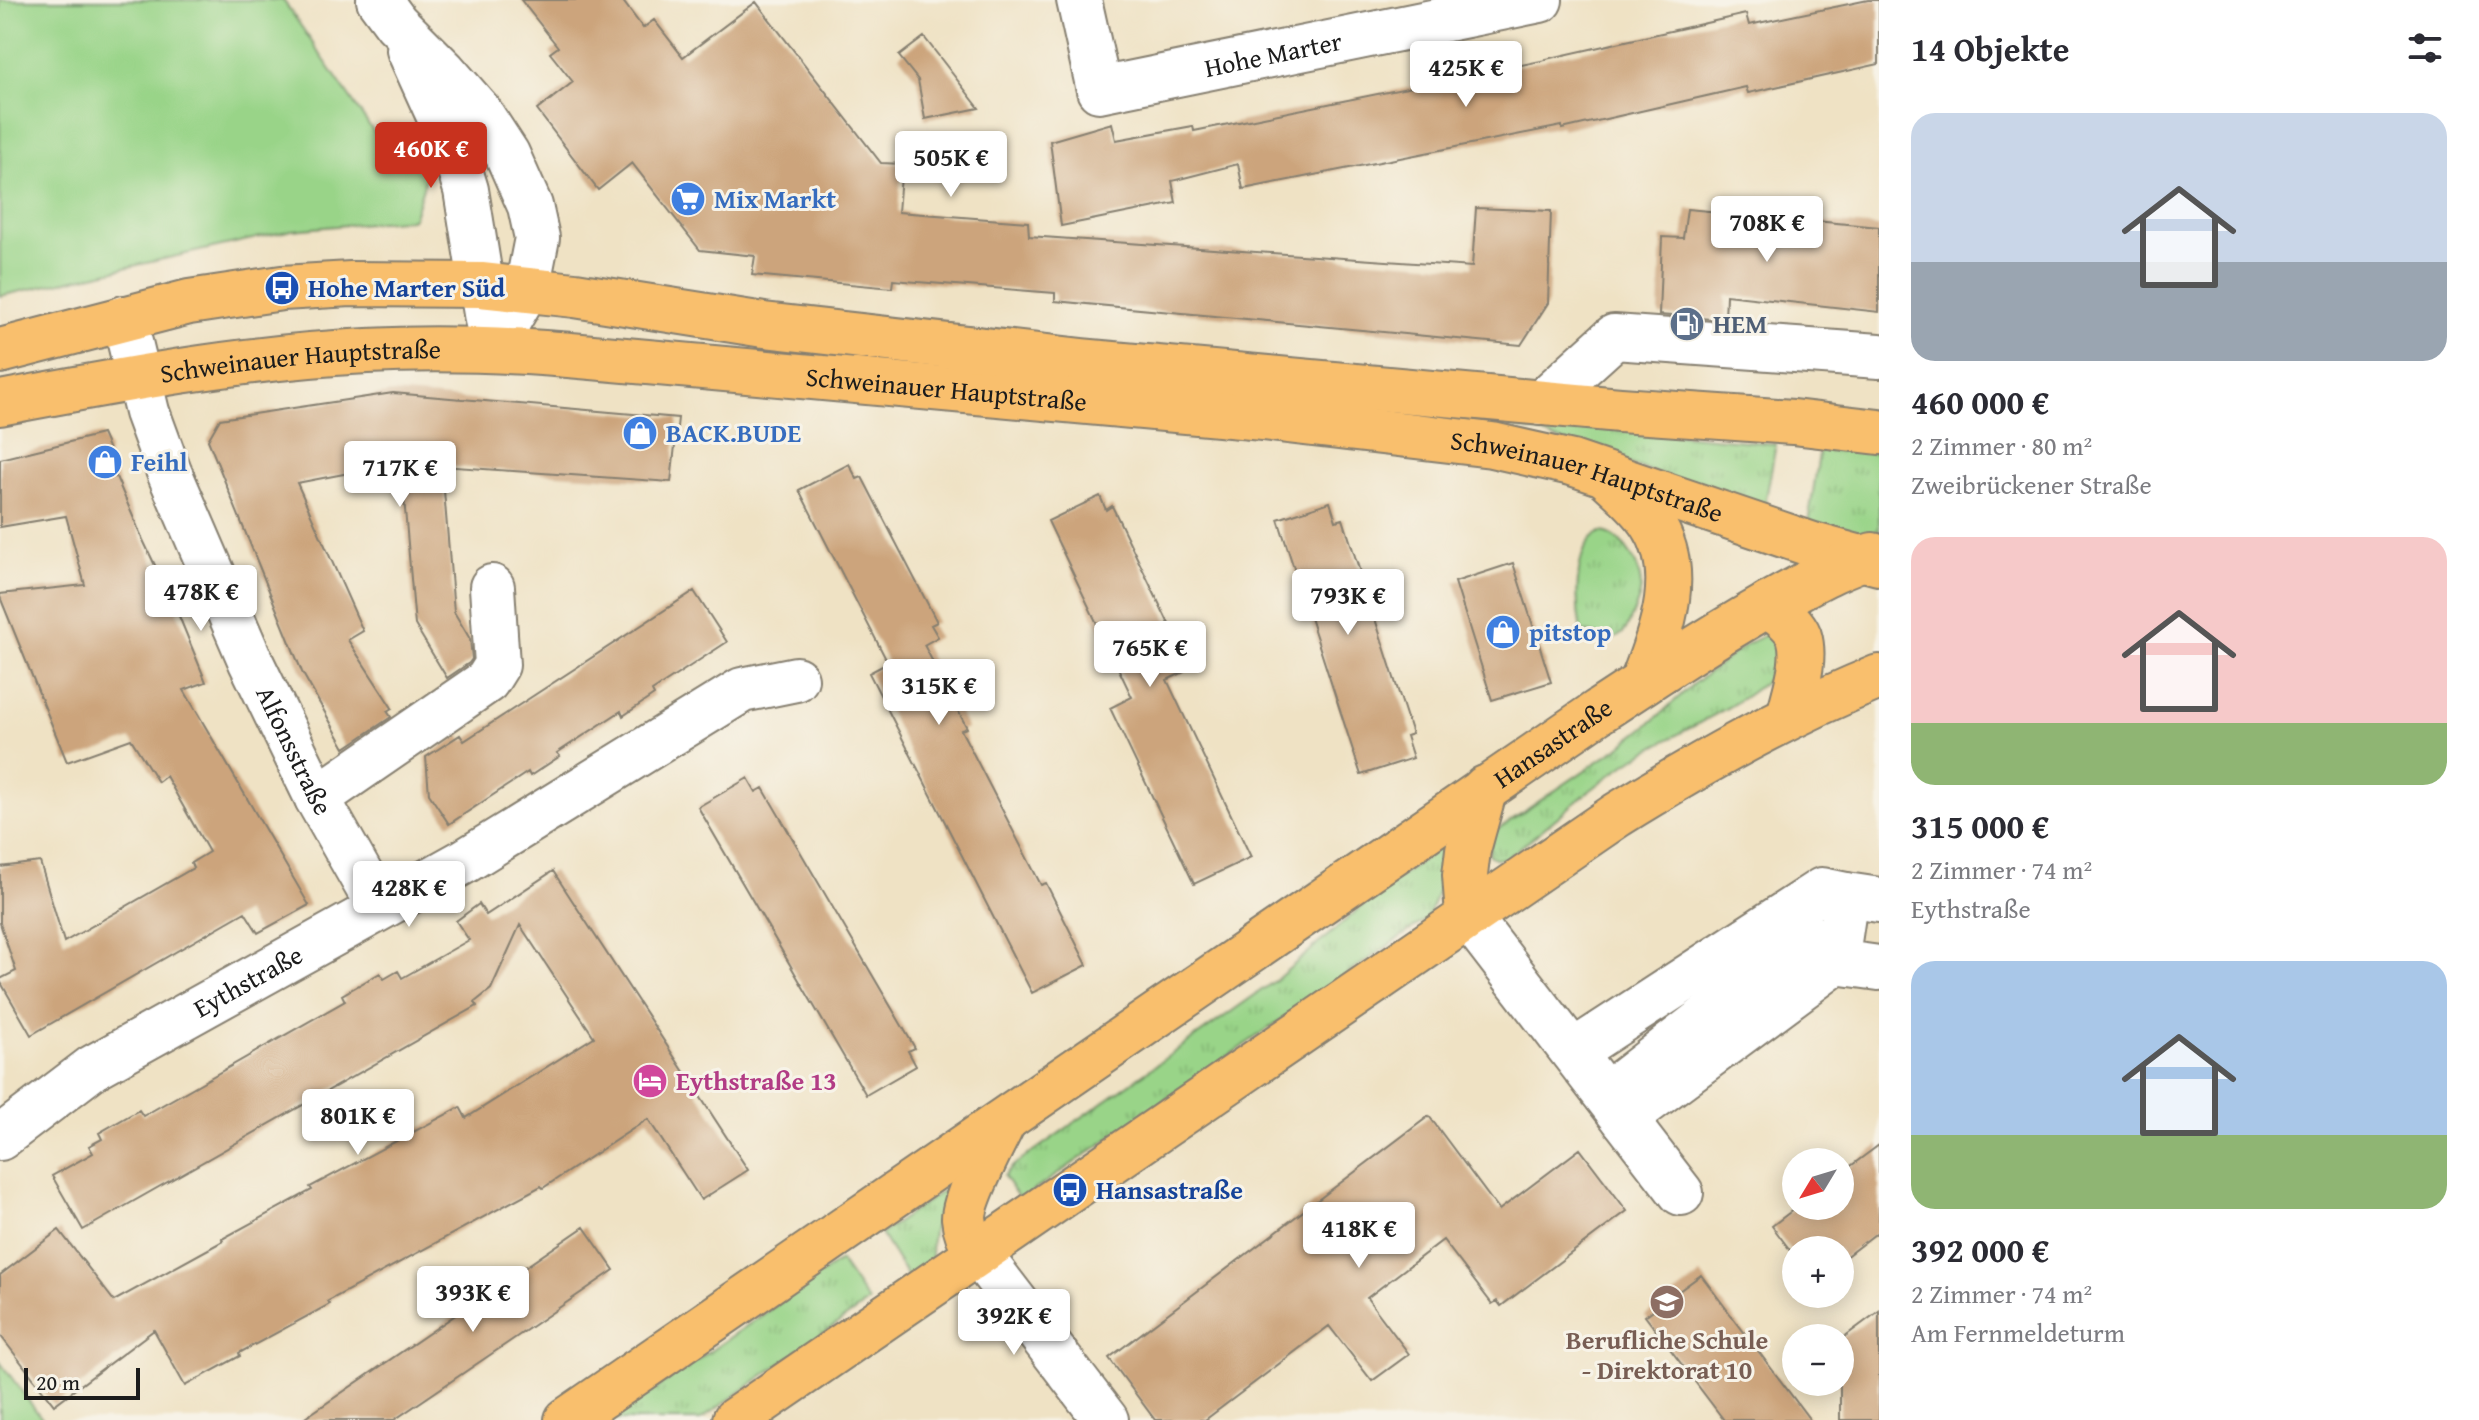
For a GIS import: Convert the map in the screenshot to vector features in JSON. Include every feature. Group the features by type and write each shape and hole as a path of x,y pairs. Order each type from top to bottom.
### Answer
{"main road":[{"name":"Schweinauer Hauptstraße","path":"0,351 189,302 282,288 351,284 481,285 575,295 764,325 910,343 1879,432"},
{"name":"Schweinauer Hauptstraße","path":"0,403 139,378 300,356 492,349 1263,418 1492,445 1603,472 1813,545 1873,558"},
{"path":"1603,472 1652,522 1661,540 1669,577 1667,609 1642,683"},
{"name":"Hansastraße","path":"567,1420 1003,1123 1485,788 1702,643 1769,604 1873,558"},
{"path":"1769,604 1798,634 1802,653 1789,717"},
{"path":"735,1420 1617,815 1696,767 1789,717 1879,677"},
{"path":"1468,916 1465,875 1468,850 1485,788"},
{"path":"978,1253 970,1241 964,1217 969,1197 1003,1123"}],"street":[{"name":"Hohe Marter","path":"1079,0 1099,90 1540,0"},
{"path":"388,11 453,147 466,190 492,349"},
{"path":"388,11 479,111 507,154 530,206 537,238 527,289 492,349"},
{"name":"Alfonsstraße","path":"124,318 147,412 169,472 251,662 317,798 379,907"},
{"path":"1541,403 1614,337 1879,356"},
{"path":"317,798 487,681 497,665 492,587"},
{"name":"Eythstraße","path":"0,1136 92,1068 465,861 742,690 796,679"},
{"path":"1573,1052 1822,890 1862,898 1823,949 1615,1107"},
{"path":"1468,916 1681,1193"},
{"path":"1823,949 1879,968"},
{"path":"978,1253 1106,1420"}],"green space":[{"path":"0,0 283,0 375,134 430,165 413,219 292,230 0,296"},
{"path":"1450,413 1776,444 1764,510 1536,432 1450,417"},
{"path":"1820,448 1879,453 1879,533 1862,539 1808,523"},
{"path":"1601,532 1621,542 1635,563 1641,583 1639,598 1627,627 1620,636 1612,639 1581,631 1579,620 1577,592 1581,562 1585,549"},
{"path":"1772,632 1780,636 1785,660 1754,690 1632,760 1506,858 1496,859 1489,855 1491,834 1619,747 1693,684 1748,643"},
{"path":"1444,844 1451,851 1428,918 1020,1200 1004,1176 1013,1166 1276,980 1368,901"},
{"path":"969,1172 939,1212 931,1246 931,1261 908,1277 881,1234"},
{"path":"840,1261 868,1302 700,1420 611,1420"},
{"path":"0,1362 43,1420 0,1420"}],"building":[{"path":"521,0 622,0 643,28 654,20 683,57 756,2 881,163 902,164 898,212 1028,222 1029,236 1472,267 1476,208 1551,211 1548,303 1521,345 1055,301 1055,293 893,280 892,288 752,275 755,256 700,250 632,163 598,190 537,110 573,82 550,53 558,47"},
{"path":"1879,0 1879,64 1748,93 1746,87 1562,129 1562,126 1243,189 1238,164 1172,181 1176,203 1061,226 1050,141 1112,123 1116,140 1193,126 1194,131 1546,60 1746,14 1749,25"},
{"path":"924,37 979,108 925,119 918,80 899,56"},
{"path":"1687,209 1879,227 1879,312 1726,295 1725,320 1659,315 1662,237 1683,238"},
{"path":"393,393 678,418 671,482 442,466 454,612 470,639 472,659 447,678 415,625 401,463 297,483 363,631 348,640 392,708 387,711 391,717 345,748 302,672 208,440 220,419"},
{"path":"102,434 109,450 108,458 206,682 184,690 309,905 258,933 245,912 31,1035 0,981 16,971 0,923 0,867 40,862 64,942 193,868 191,863 209,852 166,776 158,782 131,739 67,762 0,597 0,594 85,585 66,516 0,527 0,459"},
{"path":"849,464 857,479 862,477 937,622 931,625 938,637 924,645 967,728 961,730 1041,885 1046,883 1087,965 1032,993 869,673 888,663 799,490"},
{"path":"1100,496 1106,510 1112,506 1184,655 1177,658 1184,672 1167,680 1251,857 1194,884 1110,708 1132,697 1048,521"},
{"path":"1330,502 1336,521 1343,519 1412,734 1406,736 1413,758 1361,775 1278,519"},
{"name":"pitstop","path":"1513,563 1551,682 1492,700 1455,582"},
{"path":"694,591 727,642 652,691 654,695 623,716 621,711 557,753 560,756 530,776 528,772 449,824 429,794 426,757 460,735 464,741"},
{"path":"748,778 756,792 763,788 915,1048 908,1051 916,1066 866,1095 698,807"},
{"path":"553,871 748,1170 701,1200 648,1119 543,1188 541,1186 328,1301 330,1304 185,1386 154,1330 54,1405 0,1335 0,1275 59,1230 114,1301 312,1190 310,1187 460,1107 466,1118 594,1037 520,925 491,989 475,1002 477,1006 83,1230 52,1176 93,1153 89,1146 102,1139 99,1133 139,1110 143,1116 345,1001 342,995 380,973 384,979 398,971 402,978 469,940 456,921 479,904 486,915"},
{"path":"1429,1116 1499,1210 1580,1149 1627,1211 1501,1306 1497,1301 1492,1304 1443,1240 1367,1298 1409,1354 1372,1381 1329,1326 1205,1420 1155,1420 1109,1358"},
{"path":"1879,1145 1879,1231 1854,1250 1854,1236 1782,1236 1782,1239 1772,1226 1782,1218 1854,1220 1854,1164"},
{"path":"584,1227 614,1270 509,1342 394,1420 302,1420"},
{"path":"1701,1275 1782,1383 1782,1396 1792,1396 1810,1420 1724,1420 1645,1316"},
{"path":"1879,1311 1879,1420 1840,1420 1840,1396 1854,1396 1854,1330"}],"place":[{"name":"Mix Markt","path":"688,199"},
{"name":"Hohe Marter Süd","path":"282,288"},
{"name":"HEM","path":"1687,324"},
{"name":"BACK.BUDE","path":"640,433"},
{"name":"Feihl","path":"105,462"},
{"name":"pitstop","path":"1503,632"},
{"name":"Eythstraße 13","path":"650,1081"},
{"name":"Hansastraße","path":"1070,1190"},
{"name":"Berufliche Schule - Direktorat 10","path":"1667,1302"}]}
